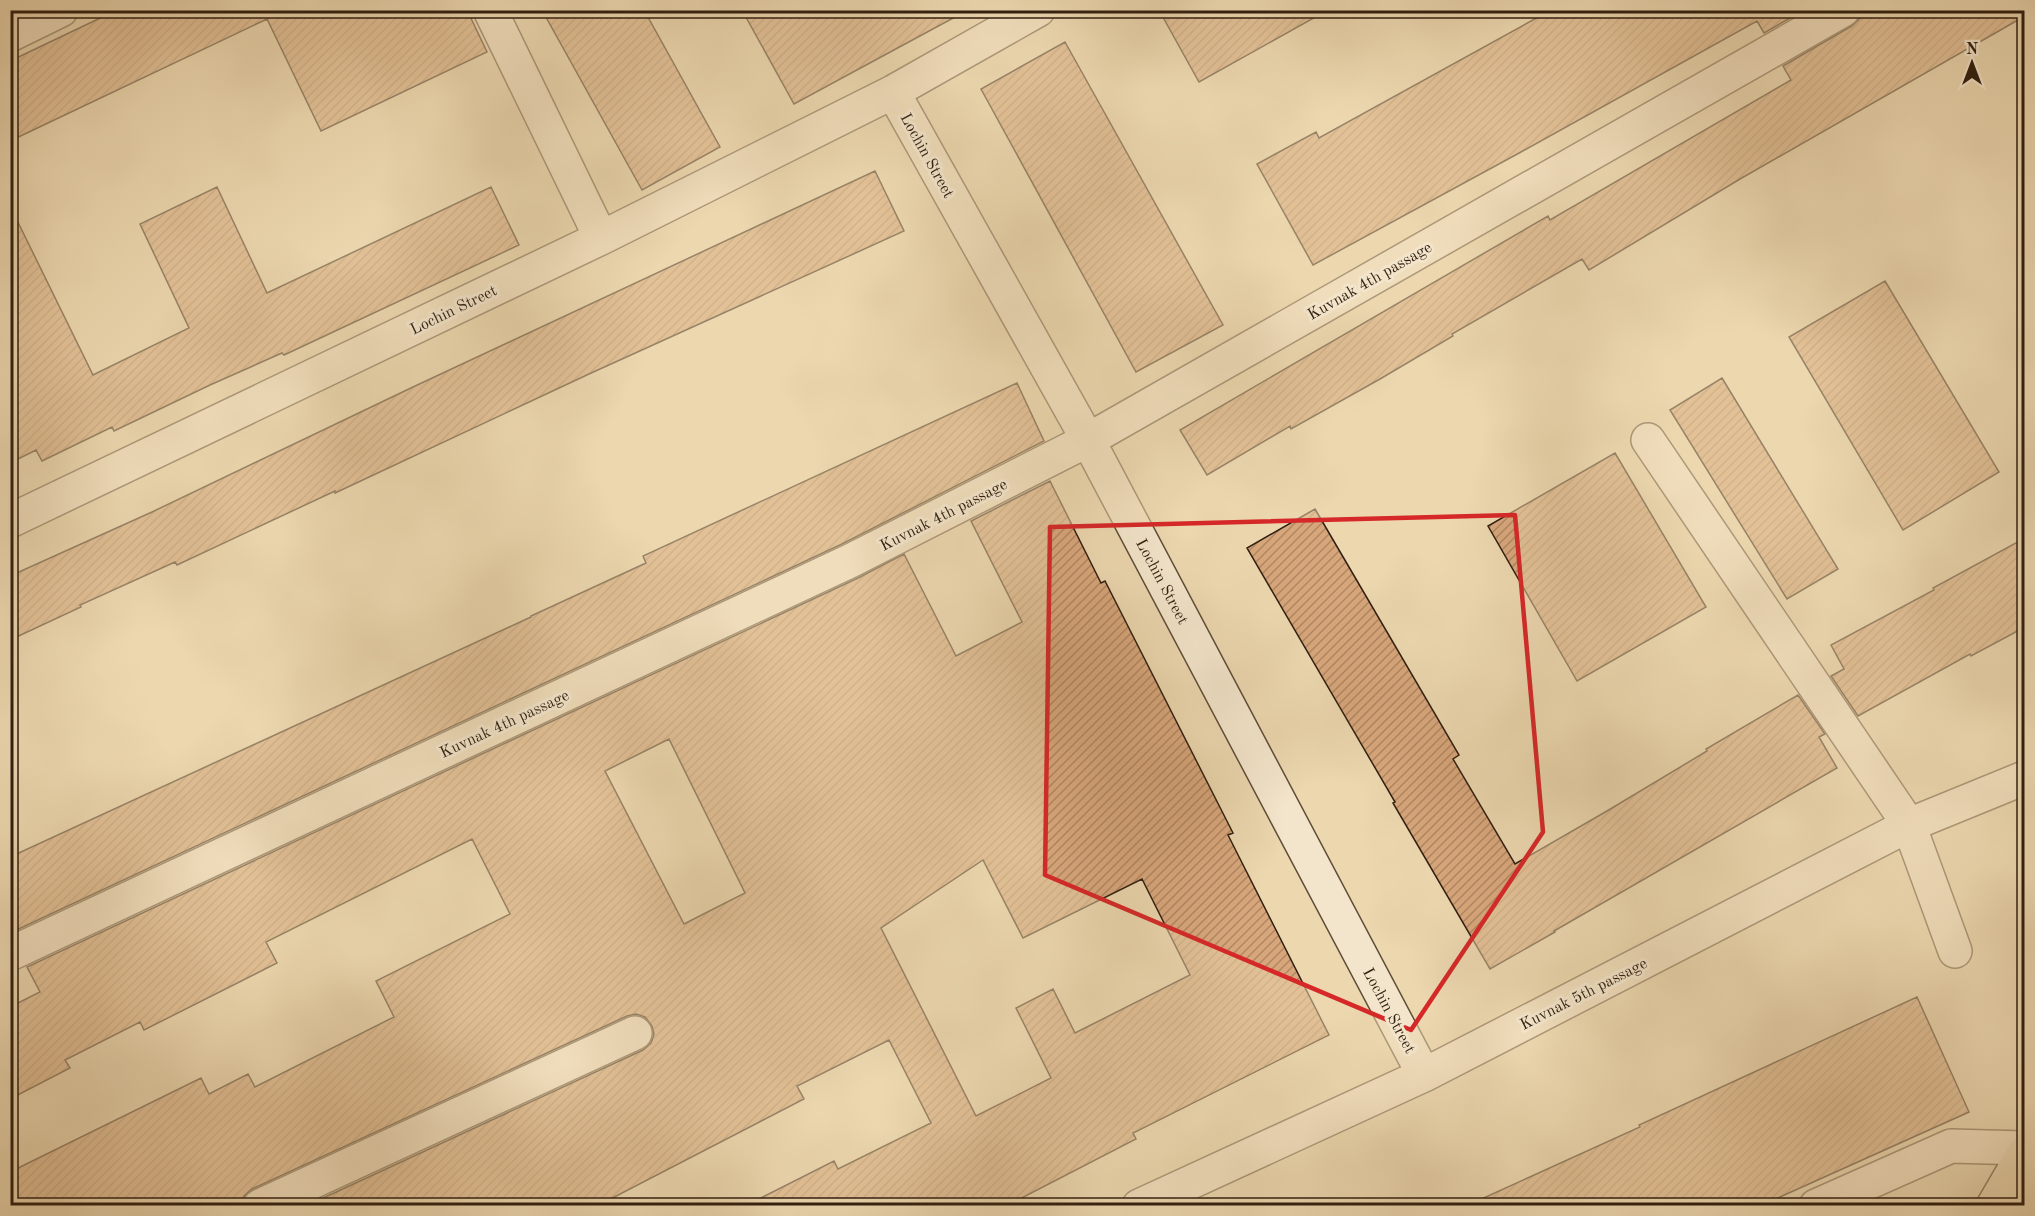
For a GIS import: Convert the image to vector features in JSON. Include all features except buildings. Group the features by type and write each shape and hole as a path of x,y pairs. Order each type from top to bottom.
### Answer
{"main road":[{"path":"1993,1206 2025,1153"}],"street":[{"path":"10,35 61,10"},
{"path":"490,10 601,238"},
{"name":"Lochin Street","path":"10,521 601,238 893,92 1038,10"},
{"name":"Kuvnak 4th passage","path":"10,954 850,561 1088,440 1843,10"},
{"name":"Lochin Street","path":"893,92 1088,440 1424,1075"},
{"path":"1648,440 1909,825 1955,951"},
{"name":"Kuvnak 5th passage","path":"1139,1206 1424,1075 1909,825 2025,778"},
{"path":"260,1206 635,1034"},
{"path":"1816,1206 1951,1146 2025,1148"}],"highlighted area":[{"path":"1515,515 1543,832 1411,1030 1045,875 1050,527"}]}
